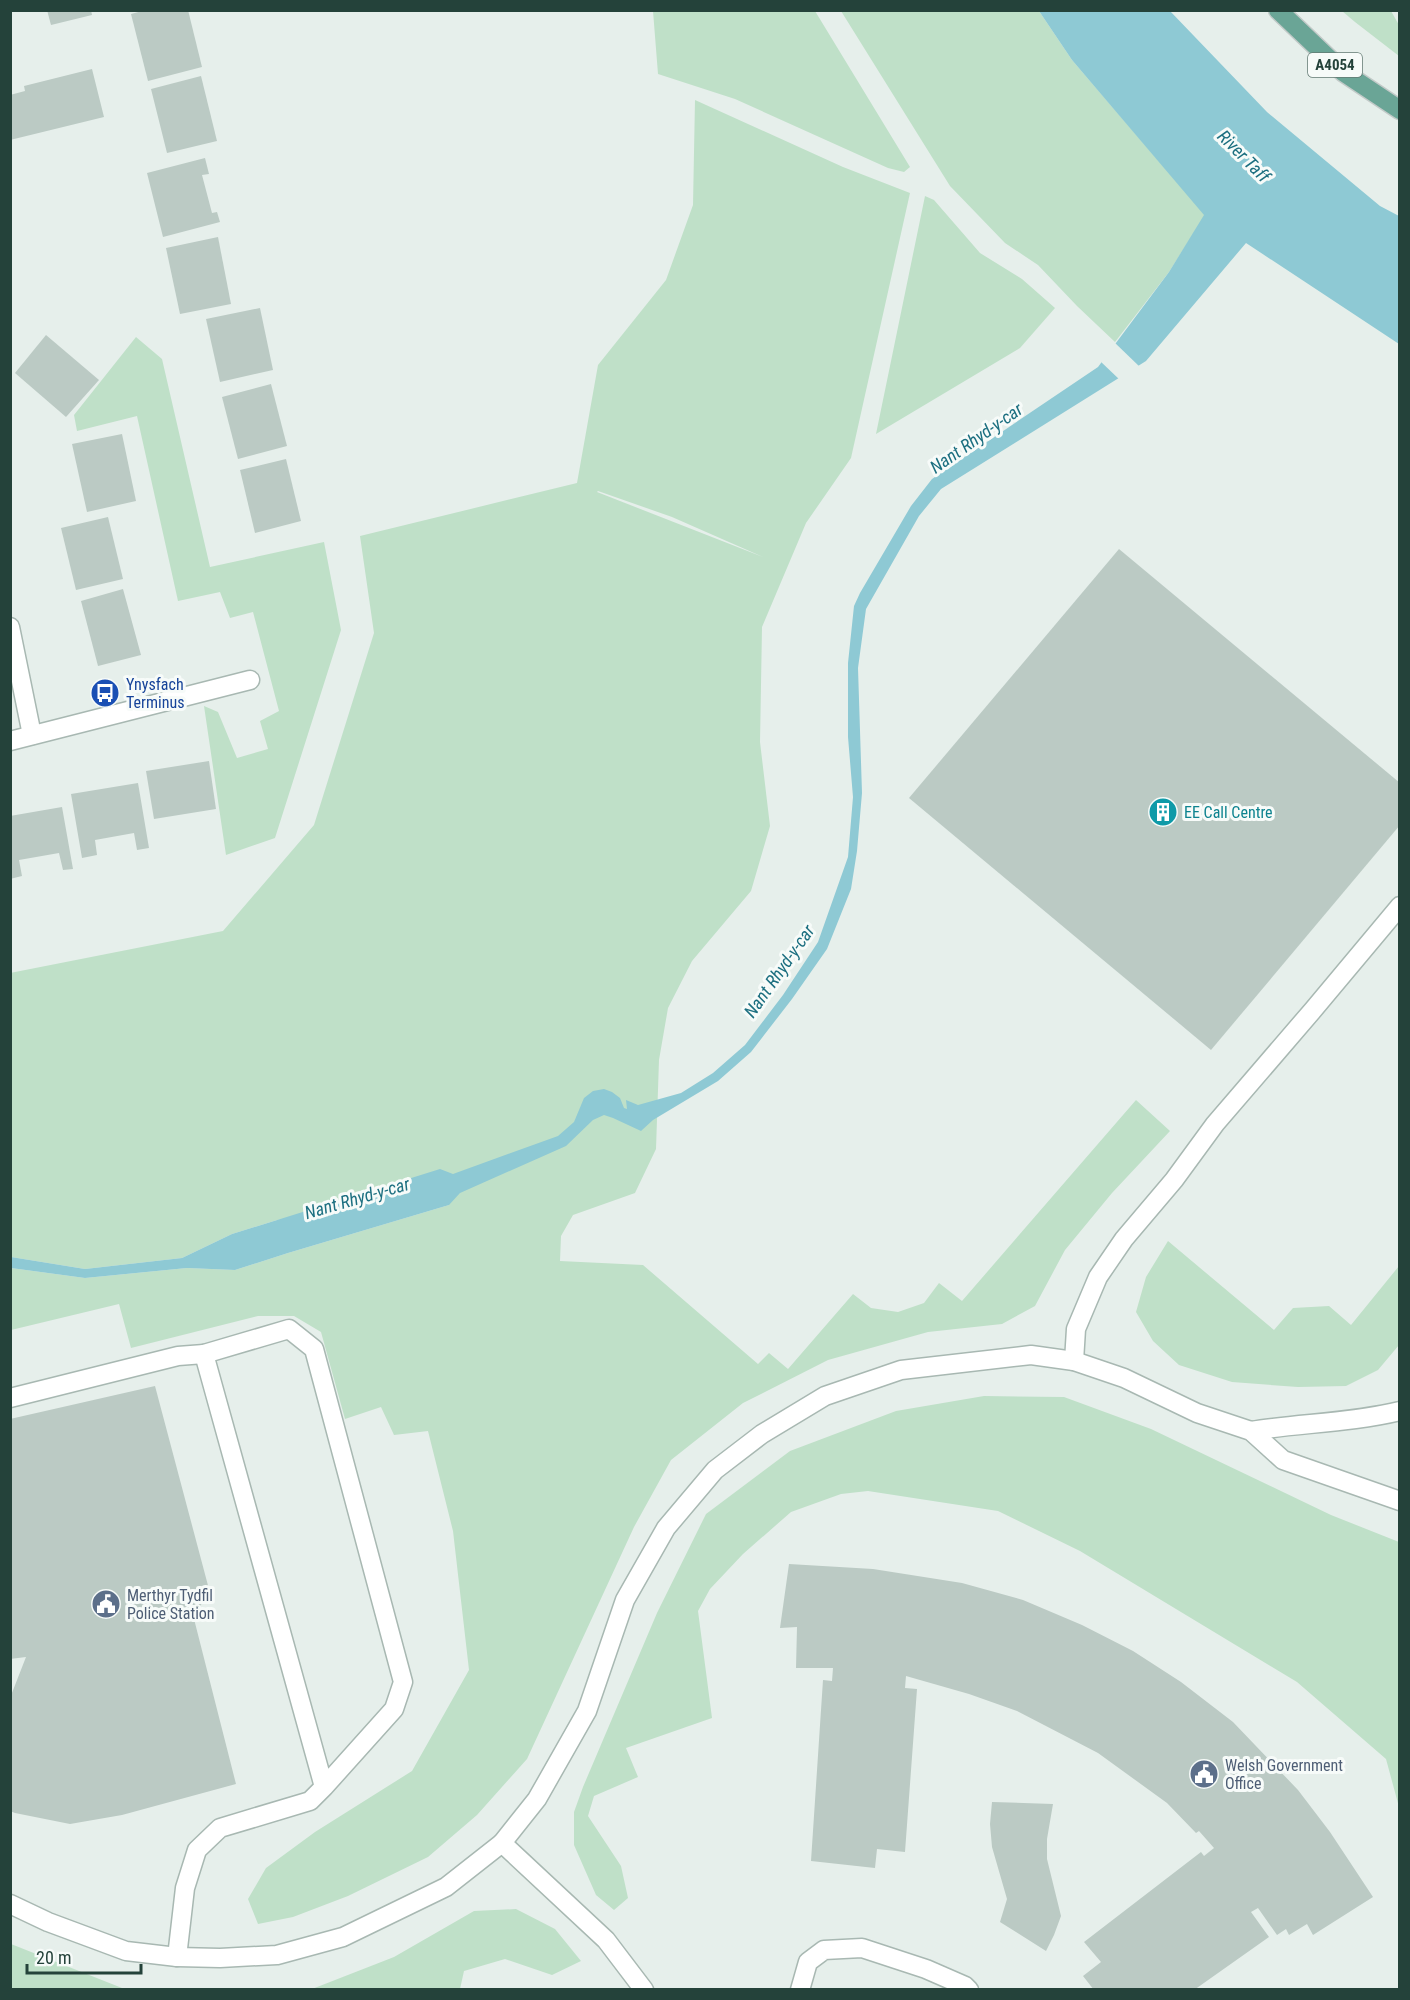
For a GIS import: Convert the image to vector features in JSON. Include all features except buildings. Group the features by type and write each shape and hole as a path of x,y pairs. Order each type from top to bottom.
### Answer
{"main road":[{"name":"A4054","path":"1278,10 1343,72 1400,110"}],"street":[{"path":"10,627 32,735"},
{"path":"10,741 250,680"},
{"path":"1074,1361 1077,1329 1098,1277 1124,1239 1174,1180 1215,1124 1400,906"},
{"path":"10,1398 178,1356 204,1354 289,1329 314,1349 403,1682 394,1709 310,1801 220,1828 197,1850 185,1888 177,1957"},
{"path":"204,1354 324,1787"},
{"path":"10,1904 48,1922 126,1951 177,1957 220,1958 277,1955 343,1937 446,1887 502,1843 537,1799 587,1711 625,1600 666,1528 715,1470 762,1434 825,1396 901,1370 1030,1355 1074,1361 1124,1378 1197,1413 1251,1431 1283,1460 1400,1502"},
{"path":"1251,1431 1356,1420 1400,1411"},
{"path":"502,1843 606,1940 644,1989"},
{"path":"800,1989 808,1962 824,1950 862,1948 927,1969 969,1989"}],"green space":[{"path":"653,11 815,11 910,167 904,172 888,168 735,99 658,74"},
{"path":"841,11 1039,11 1072,60 1205,215 1169,272 1115,342 1038,265 1005,243 950,186"},
{"path":"1342,11 1391,11 1399,25 1399,56 1355,22"},
{"path":"695,100 843,167 910,193 851,458 806,523 762,627 760,742 770,826 751,891 692,961 668,1008 659,1060 656,1149 635,1193 573,1215 561,1236 560,1261 643,1265 758,1364 769,1353 788,1369 853,1294 871,1308 898,1312 924,1303 939,1283 962,1301 1136,1100 1170,1131 1112,1193 1065,1250 1035,1306 1002,1324 928,1332 828,1360 743,1403 671,1460 634,1527 527,1759 477,1815 428,1857 348,1896 293,1917 258,1924 248,1899 266,1868 315,1832 412,1771 469,1670 453,1531 428,1431 394,1435 381,1407 345,1419 321,1332 294,1316 258,1316 131,1348 119,1304 11,1330 11,1268 85,1278 187,1268 235,1270 449,1205 277,1220 232,1234 182,1258 85,1269 11,1257 10,973 223,931 314,825 374,633 360,536 577,483 598,365 666,280 693,205","holes":["597,492 672,517 763,557"]},
{"path":"925,196 934,200 980,253 1022,279 1055,308 1020,348 876,434"},
{"path":"136,337 162,359 210,567 324,542 341,630 275,838 226,855 204,706 218,712 237,758 268,749 260,721 279,711 253,612 230,618 220,592 178,601 137,416 77,431 74,415"},
{"path":"1168,1241 1274,1330 1293,1308 1329,1306 1351,1325 1399,1266 1399,1345 1378,1370 1346,1386 1298,1387 1232,1382 1179,1365 1153,1341 1136,1312 1146,1277"},
{"path":"984,1396 1064,1397 1151,1429 1331,1515 1399,1542 1399,1807 1386,1759 1297,1682 1080,1551 998,1511 868,1491 841,1494 791,1512 743,1554 710,1589 698,1611 712,1718 626,1748 638,1777 594,1796 588,1816 621,1866 628,1898 614,1910 596,1895 574,1845 574,1812 657,1613 706,1514 790,1451 896,1411"},
{"path":"516,1909 555,1929 581,1961 552,1975 505,1959 464,1971 460,1989 312,1989 394,1957 474,1911"},
{"path":"11,1944 122,1988 239,1989 11,1989"}],"water":[{"path":"1039,11 1170,11 1267,112 1380,206 1399,216 1399,344 1246,243 1146,361 941,489 919,516 866,609 858,668 862,793 851,889 827,949 751,1052 718,1081 653,1120 641,1131 604,1115 593,1120 566,1146 460,1193 449,1205 235,1270 187,1268 85,1278 11,1268 11,1257 85,1269 182,1258 232,1234 440,1169 453,1174 558,1136 574,1122 584,1098 593,1091 604,1089 612,1092 620,1098 624,1108 627,1109 626,1100 638,1105 681,1093 713,1073 745,1045 783,995 818,942 848,857 853,797 848,737 848,663 854,606 860,593 911,506 932,479 1098,367 1169,272 1204,215 1072,60"}],"pier":[{"path":"1113,341 1141,368 1121,381 1099,360"}],"place":[{"name":"Ynysfach Terminus","path":"105,693"},
{"name":"EE Call Centre","path":"1163,812"},
{"name":"Merthyr Tydfil Police Station","path":"106,1604"},
{"name":"Welsh Government Office","path":"1204,1774"}],"water label":[{"name":"River Taff","path":"1244,156"},
{"name":"Nant Rhyd-y-car","path":"976,438"},
{"name":"Nant Rhyd-y-car","path":"779,971"},
{"name":"Nant Rhyd-y-car","path":"357,1198"}]}
